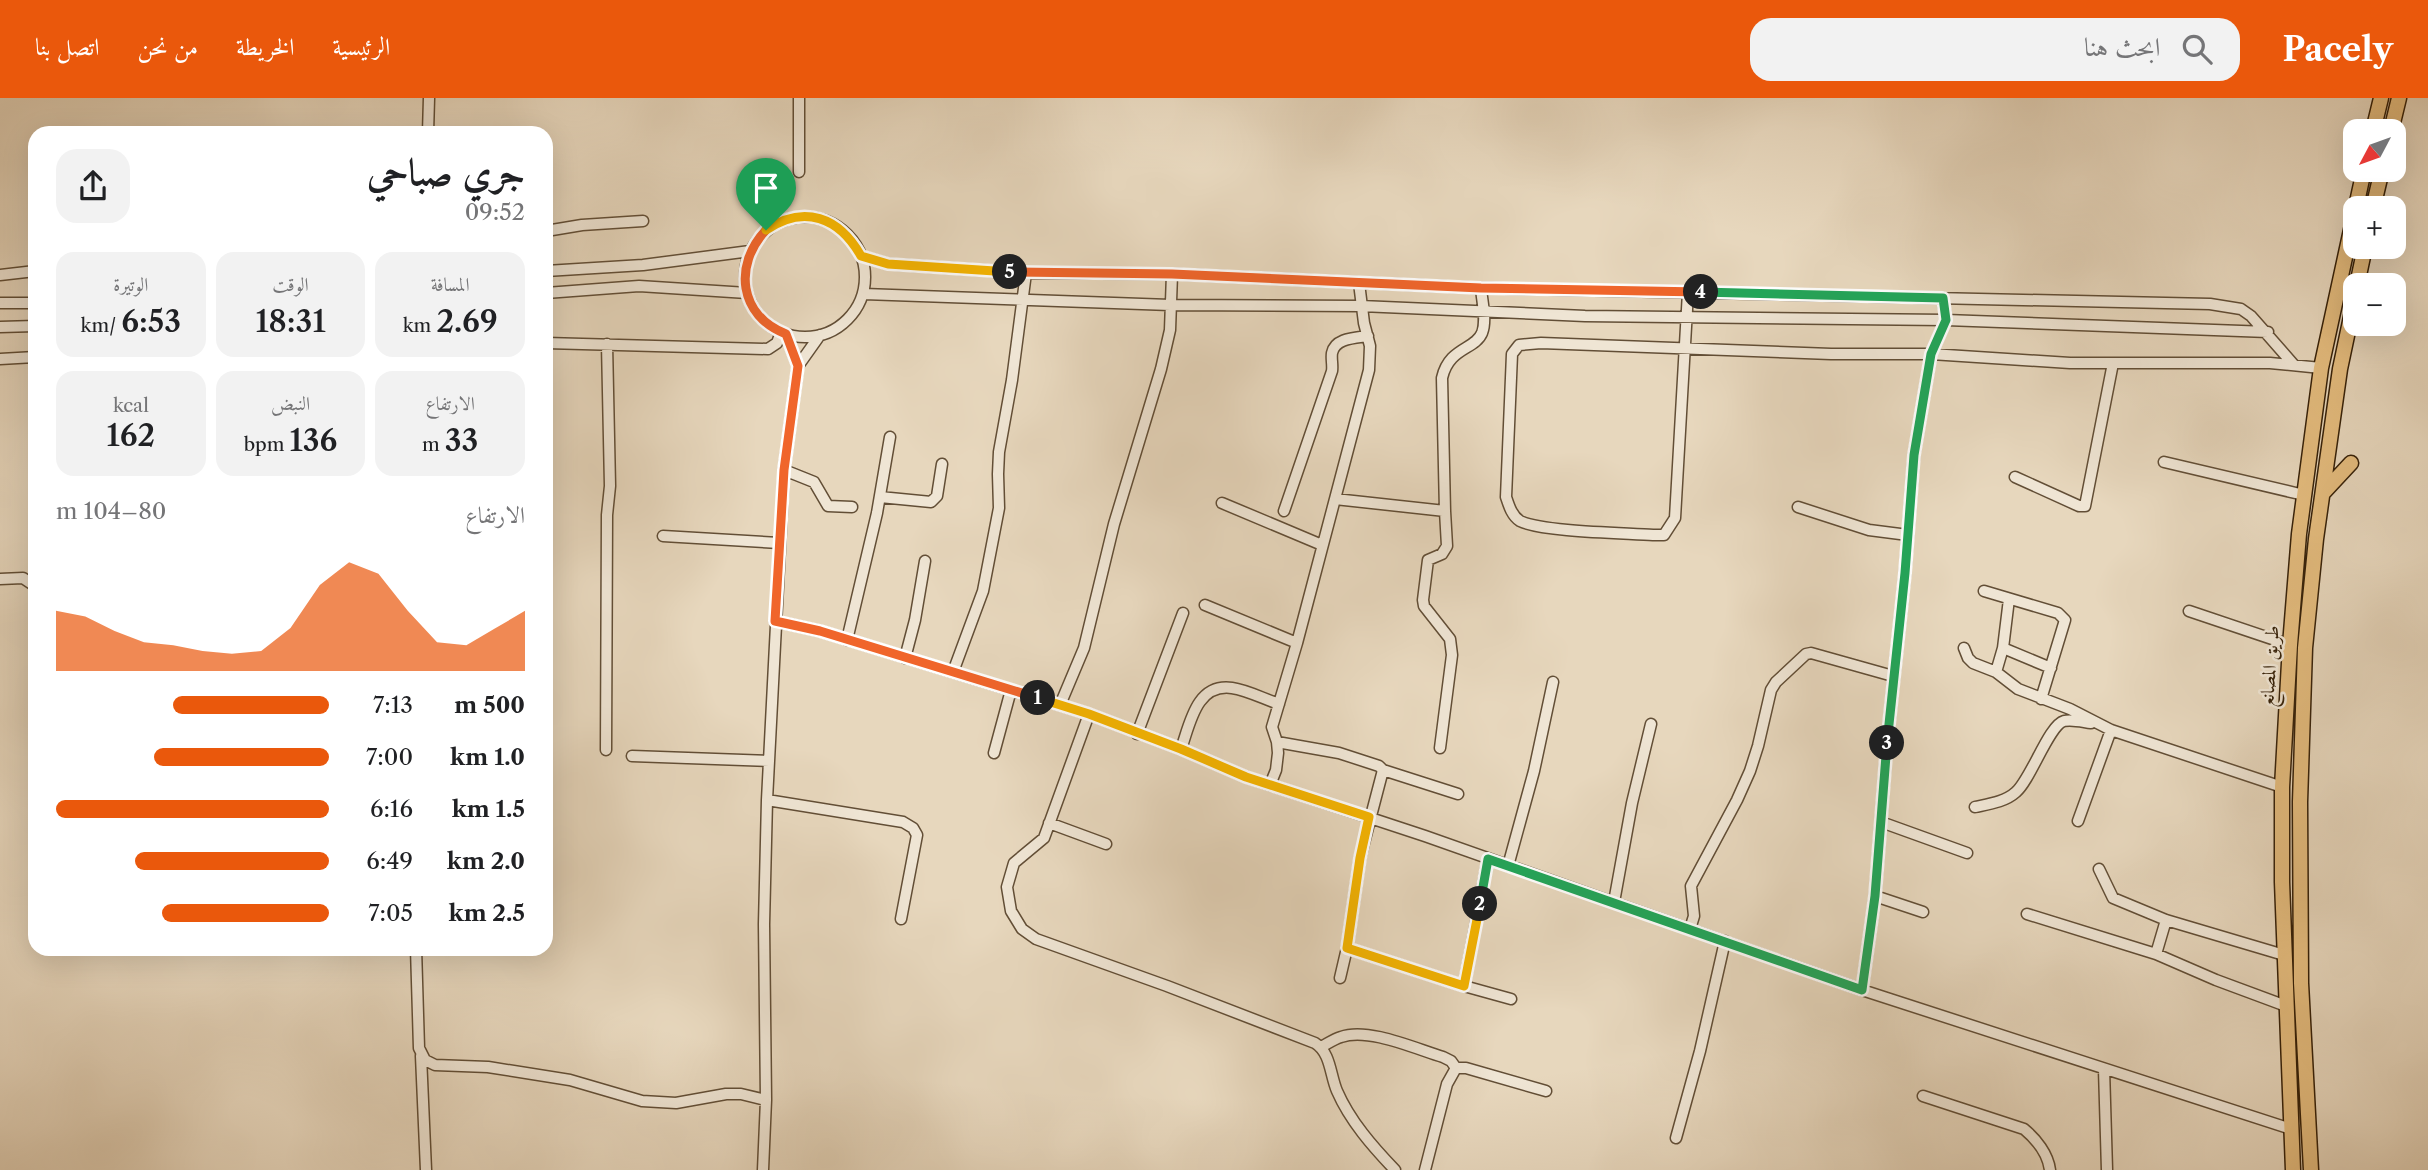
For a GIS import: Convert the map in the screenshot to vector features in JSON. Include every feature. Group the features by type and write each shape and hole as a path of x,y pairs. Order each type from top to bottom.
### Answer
{"main road":[{"path":"2376,119 2381,98"},
{"path":"2394,119 2400,100"},
{"name":"طريق المصانع","path":"2292,1170 2284,955 2282,788 2290,645 2304,495 2321,368 2361,182"},
{"name":"طريق المصانع","path":"2311,1170 2301,983 2301,735 2305,649 2316,539 2347,336"},
{"path":"2323,493 2351,463"}],"street":[{"path":"428,126 429,98"},
{"path":"799,98 799,172"},
{"path":"801,216 820,218 838,226 852,239 861,256 865,270 864,294 846,321 834,330 820,335 803,337 784,333 760,316 747,293 744,279 750,251 766,230 776,223 801,216"},
{"path":"553,231 582,225 643,222"},
{"path":"553,271 643,265 750,251"},
{"path":"861,256 888,264 1026,273 1172,274 1481,288 2210,304 2241,309 2251,316 2268,332 2294,365"},
{"path":"0,275 28,272"},
{"path":"953,673 975,617 990,559 999,508 999,452 1026,273"},
{"path":"1060,705 1084,648 1114,524 1161,369 1170,330 1172,274"},
{"path":"1270,785 1276,770 1277,742 1272,727 1297,643 1369,370 1371,358 1359,283"},
{"path":"553,292 639,286 747,293"},
{"path":"1440,748 1452,655 1450,639 1428,612 1423,600 1428,560 1442,554 1447,546 1442,378 1444,369 1456,353 1479,339 1485,322 1481,288"},
{"path":"1688,292 1686,347 1675,518 1664,534 1544,527 1520,521 1513,514 1506,497 1510,381 1514,349 1518,345 1541,343 1686,347 1831,354 1931,354 2070,363 2270,363 2321,368"},
{"path":"864,294 1170,305 1361,306 1585,316 1946,320 2268,332"},
{"path":"1862,990 1875,896 1914,455 1931,354 1946,320 1943,298"},
{"path":"0,303 28,303"},
{"path":"0,327 28,326"},
{"path":"553,343 768,349 777,343 784,333"},
{"path":"784,333 798,366"},
{"path":"763,1170 766,1100 764,924 767,800 779,543 784,470 798,366 820,335"},
{"path":"1284,511 1332,371 1333,350 1337,343 1368,335"},
{"path":"606,750 607,515 610,486 607,344"},
{"path":"0,359 28,357"},
{"path":"2015,477 2079,506 2085,506 2113,363"},
{"path":"846,640 880,497 890,438"},
{"path":"2164,462 2304,495"},
{"path":"880,497 931,502 937,496 942,464"},
{"path":"784,470 814,482 828,506 852,507"},
{"path":"1335,499 1445,512"},
{"path":"1222,503 1322,545"},
{"path":"1798,507 1869,530 1908,535"},
{"path":"663,536 779,543"},
{"path":"905,658 915,620 925,561"},
{"path":"0,579 23,578 28,581"},
{"path":"1984,591 2058,613 2065,620 2042,699"},
{"path":"1996,672 2003,648 2009,599"},
{"path":"1205,605 1297,643"},
{"path":"2189,611 2290,645"},
{"path":"1138,734 1183,613"},
{"path":"775,621 798,625 1089,714 1246,777 1369,817 1862,990 2291,1129"},
{"path":"1964,648 1973,663 1996,672 2018,689 2070,709 2110,730 2282,788"},
{"path":"2003,648 2052,668"},
{"path":"1690,929 1694,916 1691,892 1693,882 1737,800 1758,746 1767,702 1776,682 1806,654 1811,653 1894,676"},
{"path":"1508,866 1534,771 1553,682"},
{"path":"1181,749 1198,702 1210,691 1231,688 1279,704"},
{"path":"994,753 1011,690"},
{"path":"1089,714 1044,838 1014,863 1007,887 1011,911 1029,936 1180,991 1321,1047 1337,1091 1356,1124 1370,1144 1395,1170"},
{"path":"1975,807 2001,801 2015,793 2033,768 2054,728 2060,723 2065,721 2097,724"},
{"path":"1614,902 1632,803 1651,724"},
{"path":"2078,821 2110,730"},
{"path":"1277,742 1339,753 1458,794"},
{"path":"632,756 769,761"},
{"path":"1340,978 1360,858 1382,770"},
{"path":"767,800 903,822 913,828 917,835 901,919"},
{"path":"1881,822 1967,853"},
{"path":"1049,823 1106,844"},
{"path":"1464,986 1488,859"},
{"path":"2099,869 2113,898 2166,920 2284,955"},
{"path":"1875,896 1923,912"},
{"path":"2027,914 2156,954 2286,1006"},
{"path":"2156,954 2166,920"},
{"path":"1676,1138 1700,1051 1725,941"},
{"path":"1347,948 1511,999"},
{"path":"416,956 418,1044 421,1056 426,1170"},
{"path":"1321,1047 1342,1036 1362,1034 1443,1057 1451,1060 1456,1068"},
{"path":"421,1056 435,1065 488,1067 570,1080 642,1101 676,1103 726,1094 741,1094 766,1100"},
{"path":"1456,1068 1466,1068 1546,1091"},
{"path":"1425,1170 1447,1084 1456,1068"},
{"path":"2104,1069 2107,1170"},
{"path":"1923,1096 2024,1129 2040,1147 2049,1162 2050,1170"}],"route":[{"path":"788,218 820,218 838,226 852,239 861,256 888,264 1026,273 1172,274 1481,288 1943,298 1946,320 1931,354 1914,455 1875,896 1862,990 1488,859 1464,986 1347,948 1369,817 1246,777 1089,714 820,631 775,621 784,470 798,366 786,334 769,325 760,316 747,293 744,279 746,264 750,251 766,230 788,218"}]}
